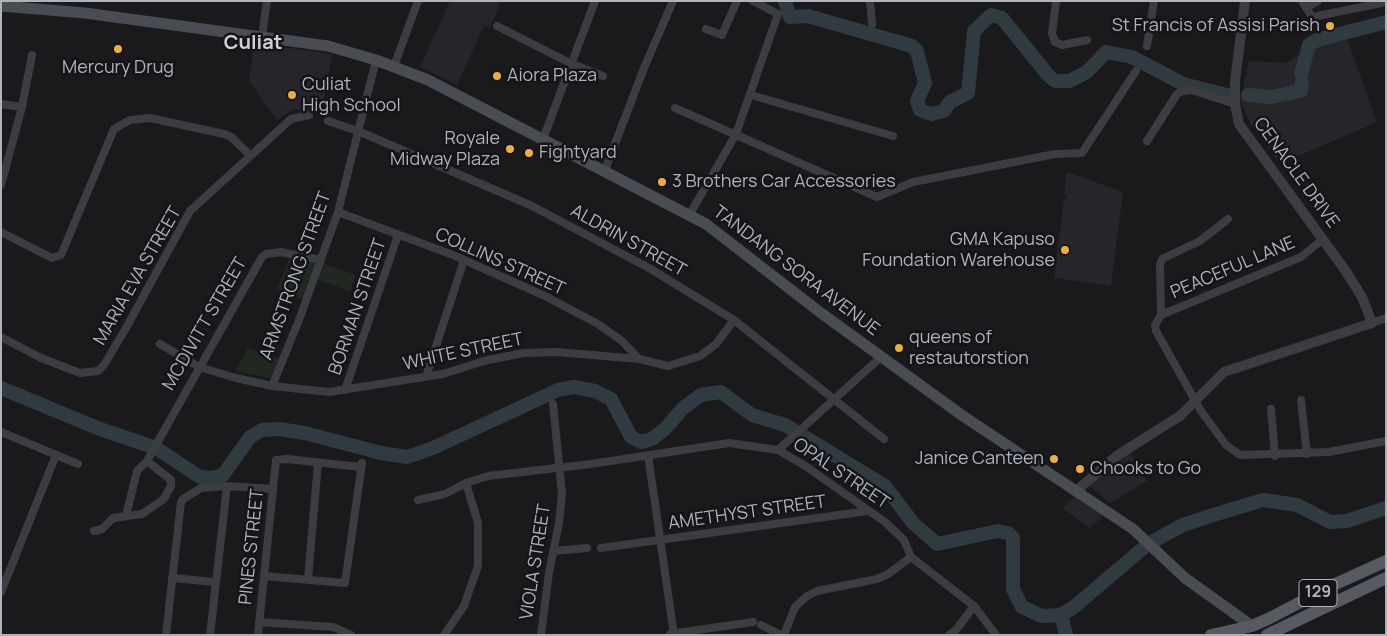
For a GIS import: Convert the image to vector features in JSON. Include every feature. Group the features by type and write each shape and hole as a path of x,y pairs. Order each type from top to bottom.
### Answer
{"main road":[{"name":"TANDANG SORA AVENUE","path":"1,6 28,5 344,50 394,66 428,80 690,214 730,240 821,313 963,416 1136,531 1195,586 1252,626"},
{"name":"129","path":"1211,635 1252,626 1281,613 1331,586 1386,561"},
{"name":"129","path":"1267,635 1280,632 1386,578"}],"street":[{"path":"262,37 267,1"},
{"path":"394,66 418,1"},
{"path":"543,139 596,1"},
{"path":"605,170 644,68 673,1"},
{"path":"706,29 722,35 737,1"},
{"path":"690,214 736,134 778,14 753,1"},
{"path":"870,1 872,24"},
{"path":"1056,1 1052,33 1054,42 1062,45 1087,40"},
{"path":"1147,46 1154,1"},
{"name":"CENACLE DRIVE","path":"1245,1 1235,81 1235,104 1239,124 1323,239 1362,297 1372,323"},
{"path":"1318,1 1304,5 1311,16 1315,17 1382,2"},
{"path":"497,26 572,64 603,76"},
{"path":"1,185 22,107 32,55"},
{"name":"ARMSTRONG STREET","path":"272,386 286,355 338,212 376,60"},
{"path":"675,108 874,197 913,182 1055,154 1078,154 1085,152 1136,71"},
{"path":"1147,141 1177,94 1183,91 1191,90 1235,104"},
{"path":"751,94 893,136"},
{"path":"1,104 22,107"},
{"name":"MARIA EVA STREET","path":"1,337 40,358 80,373 98,371 126,328 190,211 291,119 309,116"},
{"path":"1,232 52,258 60,255 114,129 121,123 130,120 150,118 224,134 231,137 250,156"},
{"name":"ALDRIN STREET","path":"328,121 358,131 565,222 649,268 734,320 884,439"},
{"name":"COLLINS STREET","path":"338,212 464,260 545,296 598,324 622,341 638,359"},
{"path":"1161,315 1160,265 1162,259 1200,241 1228,219"},
{"name":"BORMAN STREET","path":"345,390 398,235"},
{"name":"PEACEFUL LANE","path":"1195,403 1158,337 1155,324 1161,315 1301,257 1323,239"},
{"name":"MCDIVITT STREET","path":"126,516 137,471 147,460 262,257 266,254 281,252 321,260"},
{"path":"426,377 464,260"},
{"path":"1076,491 1118,455 1180,416 1195,403 1216,379 1234,367 1386,318"},
{"name":"WHITE STREET","path":"160,344 199,366 236,378 272,386 329,392 426,377 523,353 557,352 638,359 668,366 700,356 716,344 734,320"},
{"path":"778,450 881,357"},
{"path":"1302,400 1306,454"},
{"path":"1195,403 1232,451 1240,455 1275,456 1329,452 1386,441"},
{"name":"VIOLA STREET","path":"541,635 562,494 553,404"},
{"path":"1271,408 1275,456"},
{"path":"1,432 78,464"},
{"name":"OPAL STREET","path":"418,500 444,494 466,483 488,476 591,464 729,443 778,450 804,465 885,522 904,540 911,557 974,606 996,635"},
{"path":"1,592 56,455"},
{"path":"648,455 672,634 757,623 782,635 795,607 807,596 817,591 877,579 888,574 911,557"},
{"name":"PINES STREET","path":"258,635 275,462 280,458 318,462"},
{"path":"94,531 102,529 113,518 139,515 164,499 171,486 170,478 147,460"},
{"path":"264,576 345,583 361,464 318,462 308,579"},
{"path":"444,635 464,606 478,566 478,524 466,483"},
{"path":"210,635 227,486"},
{"path":"166,635 181,502 196,490 227,486 272,490"},
{"name":"AMETHYST STREET","path":"601,548 868,511"},
{"path":"554,551 587,548"},
{"path":"172,578 215,582"},
{"path":"949,635 956,630 974,606"},
{"path":"259,622 333,627 351,635"}],"shaded area":[{"path":"450,1 501,1 490,28 484,26 457,85 420,67"},
{"path":"1346,36 1377,122 1280,164 1248,120 1240,100 1249,61 1286,63 1314,44"},
{"name":"Culiat High School","path":"254,43 332,54 322,111 295,109 277,120 249,81"},
{"path":"1067,172 1123,192 1111,286 1054,278 1064,200 1066,200 1067,194 1064,194"},
{"path":"291,254 318,261 304,300 277,289"},
{"path":"321,263 356,275 350,291 315,279"},
{"path":"248,348 279,359 270,378 235,371"},
{"path":"1130,451 1147,481 1110,503 1084,481"},
{"path":"1075,497 1103,516 1090,528 1062,508"}],"waterway":[{"path":"785,1 790,17 808,16 912,46 917,51 925,83 917,101 920,110 931,114 944,111 950,102 968,93 974,31 991,15 1002,18 1055,81 1069,81 1087,72 1106,52 1132,57 1183,84 1231,96"},
{"path":"1301,74 1309,45 1317,40 1386,22"},
{"path":"1248,95 1271,97 1291,93 1301,90 1302,83"},
{"path":"1,388 100,429 156,448 200,477 213,478 223,475 250,437 262,430 278,429 305,433 381,453 407,457 433,448 558,390 574,387 595,391 611,399 631,437 641,442 652,439 666,428 683,408 701,395 721,392 752,415 785,425 885,486 913,523 937,544 998,531 1008,533 1013,538 1013,589 1022,607 1042,616 1061,615 1074,607 1148,544 1183,525 1213,515 1263,500 1297,505 1330,522 1347,521 1386,508"},
{"path":"1061,615 1066,635"}],"place":[{"name":"St Francis of Assisi Parish","path":"1330,26"},
{"name":"Mercury Drug","path":"118,49"},
{"name":"Aiora Plaza","path":"497,76"},
{"name":"Culiat High School","path":"292,95"},
{"name":"Royale Midway Plaza","path":"510,149"},
{"name":"Fightyard","path":"529,153"},
{"name":"3 Brothers Car Accessories","path":"662,182"},
{"name":"GMA Kapuso Foundation Warehouse","path":"1065,250"},
{"name":"queens of restautorstion","path":"899,348"},
{"name":"Janice Canteen","path":"1054,459"},
{"name":"Chooks to Go","path":"1080,469"}],"district":[{"name":"Culiat","path":"253,43"}]}
